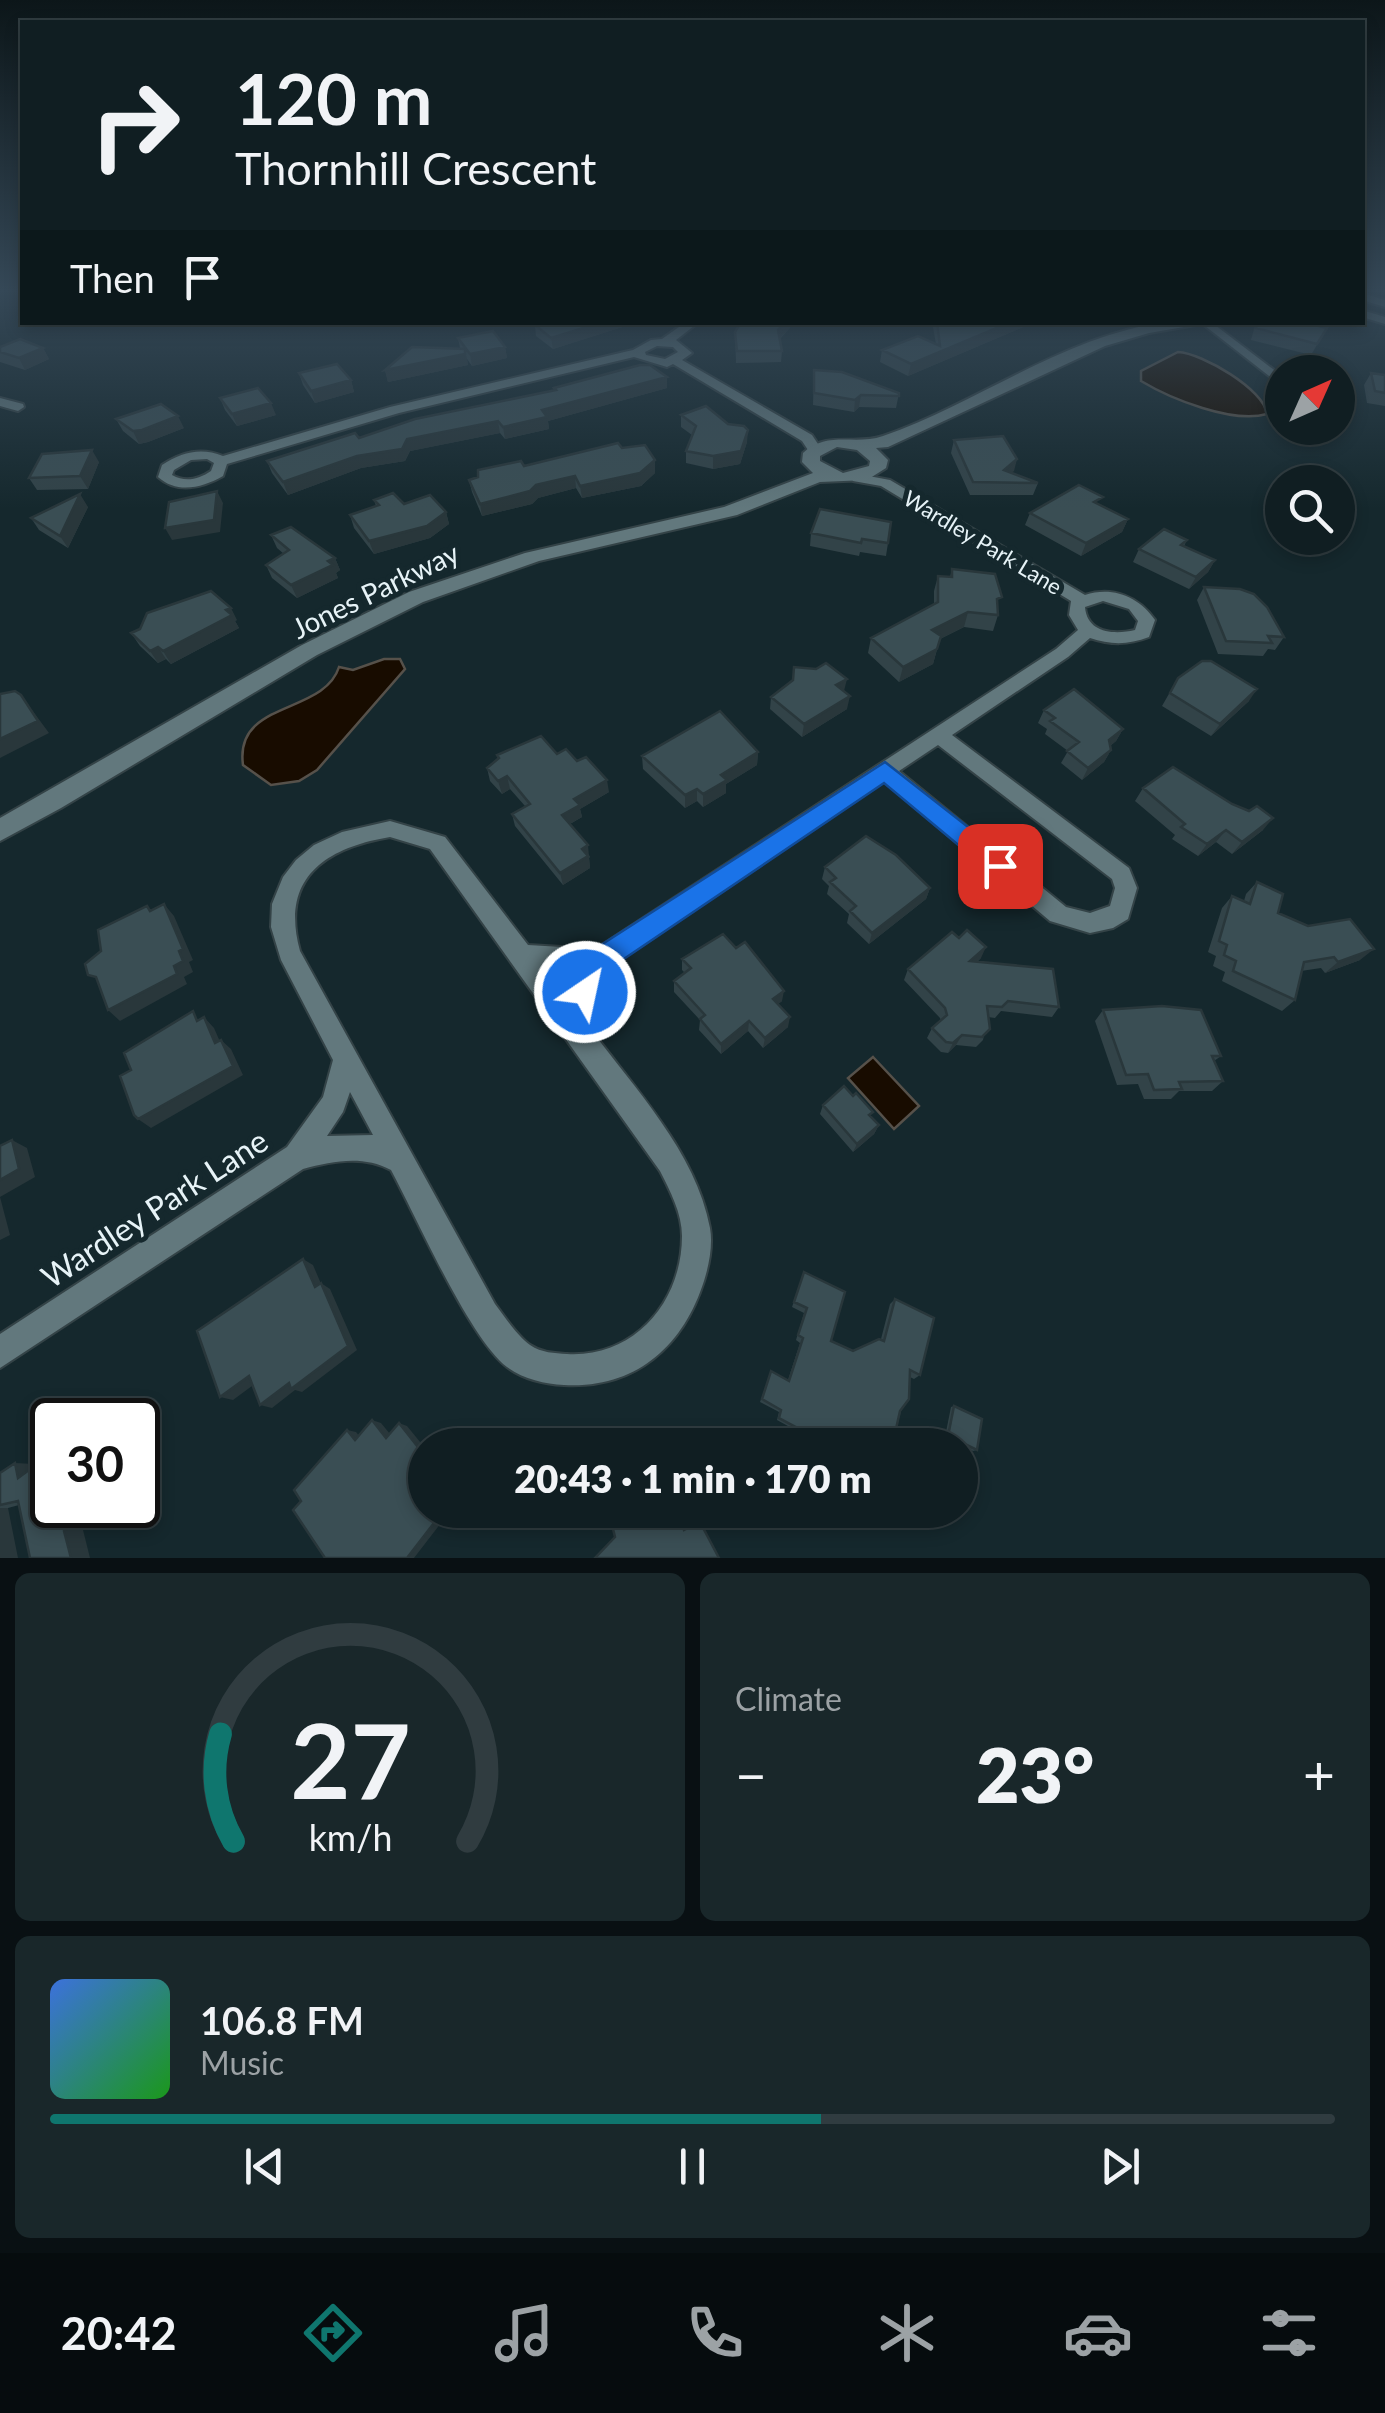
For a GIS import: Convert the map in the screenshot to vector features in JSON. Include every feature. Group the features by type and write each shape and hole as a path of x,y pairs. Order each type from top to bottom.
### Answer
{"street":[{"path":"221,461 395,410 589,364"},
{"path":"680,364 817,458 858,478 880,462 1062,364"},
{"path":"0,402 18,406"},
{"path":"817,458 856,444 880,462"},
{"name":"Jones Parkway","path":"0,830 310,652 416,597 469,575 560,549 732,510 817,458"},
{"name":"Wardley Park Lane","path":"880,462 1081,600"},
{"path":"1113,596 1135,606 1147,627 1135,638 1113,639 1089,630 1074,610 1081,600 1113,596"},
{"path":"576,1031 579,1008 600,960 1062,654 1089,630"},
{"path":"885,771 1058,914 1077,923 1094,924 1120,912 1126,888 1121,874 939,735"},
{"path":"376,830 403,830 426,837 437,844 576,1031 670,1161 693,1216 696,1250 689,1284 667,1326 642,1350 610,1366 578,1373 544,1368 517,1355 484,1315 288,953 279,925 290,883 328,847 376,830"},
{"path":"522,955 600,960"},
{"name":"Wardley Park Lane","path":"297,1157 334,1103 346,1059"},
{"name":"Wardley Park Lane","path":"0,1352 297,1157 329,1148 364,1146 401,1161"}],"shaded area":[{"path":"1155,364 1211,364 1256,394 1264,404 1265,414 1220,413 1141,381 1141,371"},
{"path":"384,659 400,659 405,669 317,770 299,781 271,785 243,765 244,744 252,729 265,718 316,693 330,682 339,667 353,670"},
{"path":"873,1057 919,1106 894,1129 848,1078"}],"building":[{"path":"337,364 351,380 311,391 299,373"},
{"path":"392,364 416,364 385,370"},
{"path":"650,365 667,377 542,410 547,417 503,427 498,421 407,439 402,449 357,456 283,482 267,461 355,433 359,438 415,419 556,390"},
{"path":"814,370 842,372 899,396 861,395 855,400 814,393"},
{"path":"1371,373 1385,375 1385,393 1375,391"},
{"path":"258,388 271,403 232,414 220,398"},
{"path":"161,404 178,416 133,431 116,419"},
{"path":"706,406 728,424 748,430 741,451 713,456 686,451 696,426 681,415"},
{"path":"1003,436 1017,459 1004,470 1038,483 973,482 954,440"},
{"path":"618,443 622,448 645,445 655,460 640,473 580,486 575,476 480,504 469,480 478,477 478,470 521,461 524,466"},
{"path":"92,450 80,476 29,478 42,454"},
{"path":"1079,485 1103,497 1094,502 1128,519 1086,543 1030,513"},
{"path":"217,491 214,520 165,528 169,502"},
{"path":"393,493 404,504 430,495 446,512 427,526 369,541 350,515 379,505 374,500"},
{"path":"80,494 60,536 31,518"},
{"path":"820,509 891,522 888,543 862,539 861,543 811,533"},
{"path":"291,527 335,558 328,561 333,565 291,585 266,565 289,550 271,535"},
{"path":"1164,529 1187,540 1181,545 1215,560 1196,577 1139,549"},
{"path":"952,569 995,574 1002,597 997,599 998,615 968,612 932,630 941,636 937,649 903,667 871,638 938,602 938,576 952,577"},
{"path":"1204,587 1240,589 1254,594 1267,607 1284,637 1268,636 1272,643 1226,641"},
{"path":"211,591 231,608 226,610 232,615 163,651 158,647 150,651 131,633 140,629 147,613"},
{"path":"1202,661 1211,661 1257,689 1220,724 1170,693 1178,678"},
{"path":"826,663 847,679 836,685 850,696 804,724 771,697 793,680 794,667 816,669"},
{"path":"1074,689 1123,729 1109,740 1111,750 1088,768 1067,751 1079,742 1050,721 1055,718 1044,710"},
{"path":"15,691 38,721 0,739 0,694"},
{"path":"720,711 758,752 721,775 727,780 703,794 697,789 685,795 642,756"},
{"path":"541,736 557,754 566,749 577,761 586,757 607,780 574,799 580,805 562,815 588,845 582,849 588,856 560,873 512,814 530,804 507,776 498,781 487,768 499,758 497,755"},
{"path":"1173,767 1232,804 1249,811 1257,806 1273,818 1242,842 1226,830 1207,844 1181,827 1185,824 1143,788"},
{"path":"866,836 896,855 930,888 872,933 850,911 856,906 830,882 836,878 825,867"},
{"path":"1257,882 1283,894 1278,913 1308,926 1350,919 1374,949 1338,962 1334,957 1304,962 1295,1000 1233,971 1236,961 1224,955 1227,945 1219,941 1232,896 1250,904"},
{"path":"164,904 183,949 179,951 183,961 174,966 177,974 108,1010 96,977 88,975 85,964 101,951 98,930 147,906 150,911"},
{"path":"967,930 986,947 970,961 1053,969 1059,1007 1008,1001 1002,1007 987,1006 990,1029 982,1037 962,1035 953,1043 946,1042 932,1028 947,1015 945,1008 908,969 952,932 959,938"},
{"path":"723,934 736,948 745,942 784,991 773,999 790,1017 765,1038 749,1021 721,1044 700,1019 705,1015 674,981 691,968 682,959"},
{"path":"1162,1006 1201,1010 1221,1056 1212,1056 1223,1081 1179,1082 1182,1089 1154,1090 1148,1074 1126,1075 1103,1010"},
{"path":"193,1011 197,1021 204,1017 215,1043 221,1040 233,1066 138,1119 120,1076 131,1070 124,1053"},
{"path":"844,1086 853,1096 856,1093 879,1125 857,1144 823,1105"},
{"path":"12,1140 19,1169 0,1180 0,1146"},
{"path":"303,1259 315,1287 321,1283 348,1346 291,1389 289,1383 260,1405 249,1376 220,1397 197,1331"},
{"path":"804,1272 845,1292 831,1341 853,1351 879,1339 884,1341 895,1299 934,1318 920,1375 910,1370 909,1399 900,1411 896,1428 798,1428 779,1418 781,1410 762,1399 771,1371 789,1381 803,1338 798,1335 807,1308 794,1302"},
{"path":"954,1406 982,1419 978,1444 978,1428 950,1428"},
{"path":"372,1420 386,1438 399,1423 408,1434 408,1528 430,1528 407,1558 325,1558 293,1510 301,1501 294,1490 347,1430 355,1440"},
{"path":"15,1463 18,1478 30,1469 30,1528 68,1528 64,1531 71,1558 30,1558 18,1501 0,1505 0,1473"},
{"path":"613,1528 703,1528 719,1558 595,1558 615,1537"}],"route":[{"path":"585,992 600,960 885,771 1000,866"}]}
